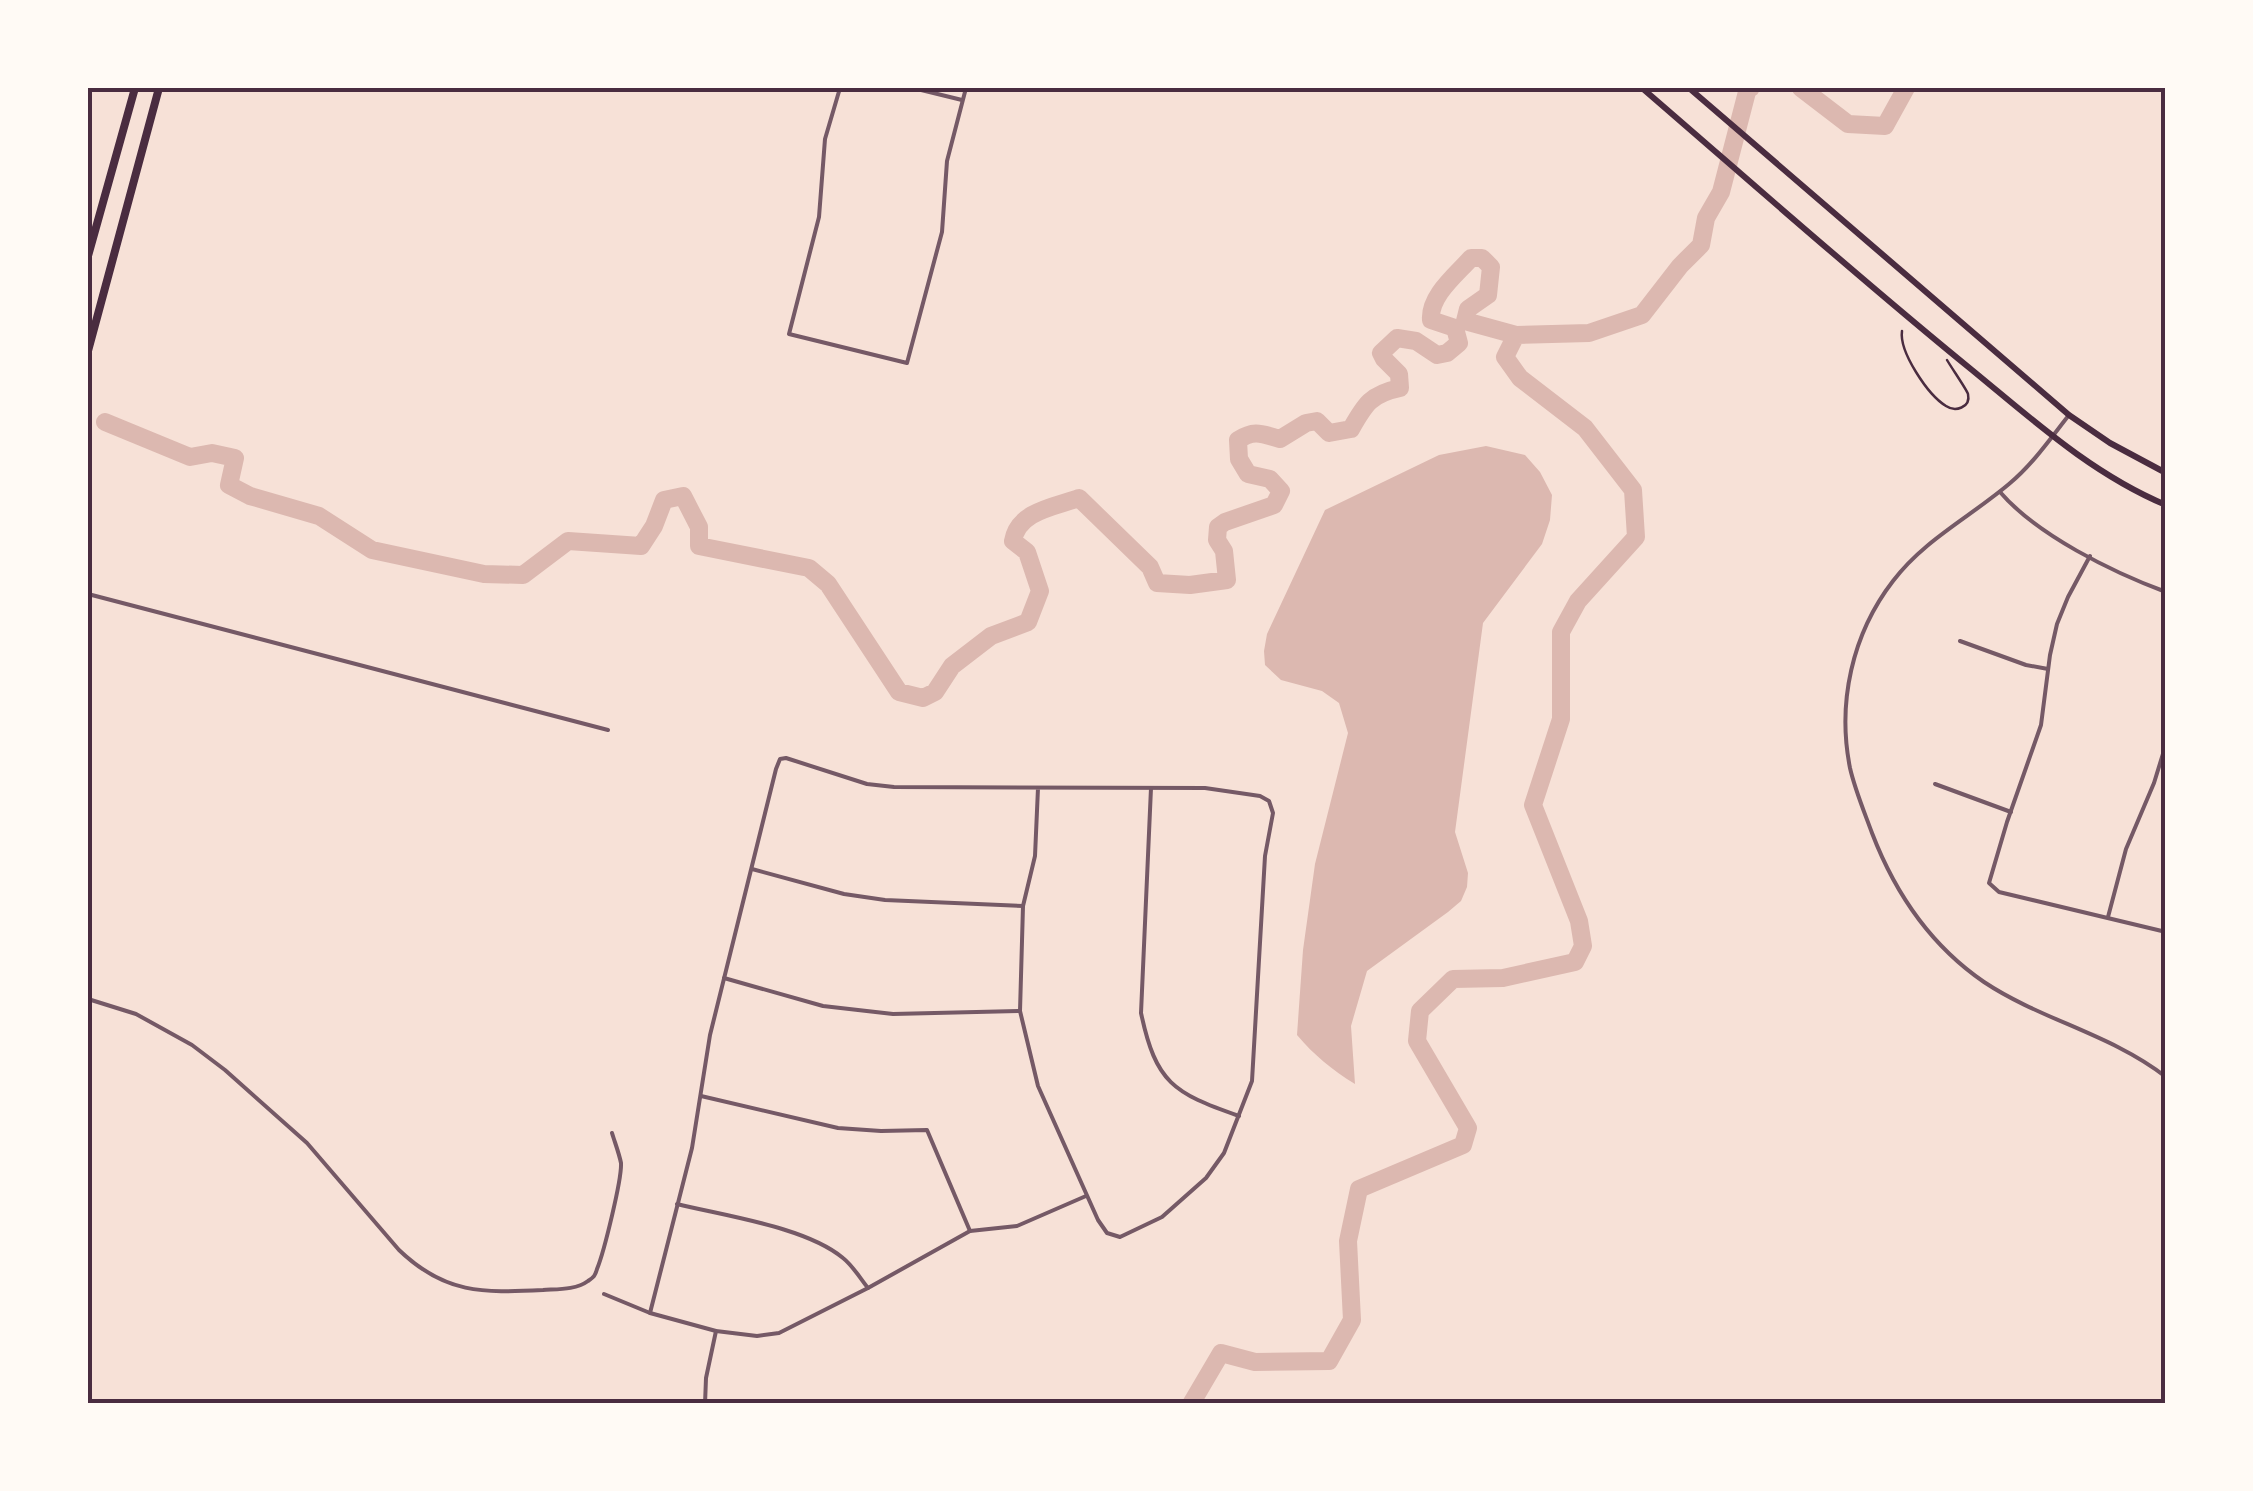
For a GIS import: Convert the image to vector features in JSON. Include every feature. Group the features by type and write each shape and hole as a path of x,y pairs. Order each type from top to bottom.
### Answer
{"highway":[{"path":"88,256 135,88"},
{"path":"88,351 159,88"}],"main road":[{"path":"1642,88 1944,352 2093,466 2166,505"},
{"path":"1689,88 2069,415 2110,443 2166,472"}],"street":[{"path":"840,88 825,140 819,217 788,334 907,363 942,232 947,161 966,88"},
{"path":"913,88 963,100"},
{"path":"2069,415 2022,472 1916,554 1895,578 1870,617 1853,662 1846,708 1848,756 1855,786 1892,879 1920,922 1943,948 1998,990 2120,1048 2166,1077"},
{"path":"2000,492 2014,509 2051,534 2112,569 2166,592"},
{"path":"2090,556 2062,611 2048,670 2041,725 1989,882 1999,892 2166,932"},
{"path":"88,594 608,730"},
{"path":"1960,640 2048,670"},
{"path":"2108,917 2126,849 2166,744"},
{"path":"650,1313 692,1148 710,1034 780,760 792,758 867,784 894,787 1204,788 1260,796 1269,801 1273,814 1265,856 1252,1081 1224,1153 1206,1178 1162,1216 1120,1237 1107,1233 1038,1086 1020,1011 1023,906 1035,856 1038,788"},
{"path":"1935,784 2010,812"},
{"path":"1151,788 1141,1013 1148,1042 1158,1067 1174,1086 1200,1102 1239,1116"},
{"path":"752,869 844,894 885,900 1023,906"},
{"path":"724,978 823,1006 893,1014 1020,1011"},
{"path":"88,999 136,1014 226,1070 307,1143 399,1250 432,1276 451,1285 492,1292 581,1286 592,1279 604,1246 621,1166 612,1133"},
{"path":"701,1096 838,1128 881,1132 927,1130 970,1231"},
{"path":"604,1294 650,1313 716,1331 756,1336 779,1333 970,1231 1018,1226 1087,1196"},
{"path":"677,1204 820,1242 845,1259 868,1288"},
{"path":"705,1404 716,1331"}],"path":[{"path":"1902,332 1905,354 1928,386 1950,409 1962,408 1968,393 1944,352"}],"shaded area":[{"path":"1486,446 1525,455 1540,472 1552,495 1550,520 1542,544 1483,623 1455,832 1468,873 1467,887 1461,901 1448,912 1367,971 1351,1026 1355,1084 1324,1062 1297,1035 1315,864 1348,733 1339,703 1322,691 1281,680 1265,665 1267,634 1325,510 1439,455"}],"waterway":[{"path":"1191,1404 1221,1353 1255,1362 1329,1361 1352,1320 1348,1241 1359,1189 1463,1145 1468,1128 1417,1041 1420,1011 1453,979 1503,978 1575,962 1583,946 1579,921 1533,805 1561,719 1561,632 1578,601 1636,537 1633,490 1585,428 1520,378 1505,357 1516,335 1589,333 1642,315 1701,245 1706,218 1721,192 1751,88"},
{"path":"1801,88 1848,124 1885,126 1906,88"},
{"path":"105,422 190,457 212,453 235,458 229,485 250,496 319,516 372,550 484,574 523,575 568,541 641,546 664,500 683,496 699,527 699,546 809,568 828,584 899,692 923,698 935,692 952,666 991,636 1028,622 1040,591 1027,552 1013,541 1016,531 1029,517 1079,498 1150,567 1157,583 1190,585 1227,580 1224,551 1217,540 1218,527 1274,505 1281,491 1270,479 1248,474 1239,459 1238,440 1254,434 1280,439 1306,423 1317,421 1329,433 1351,429 1370,401 1400,388 1399,374 1381,353 1397,338 1416,341 1437,355 1447,353 1459,343 1455,328 1431,320 1432,311 1445,286 1471,258 1482,258 1491,267 1488,295 1468,309 1465,321 1516,335"}]}
